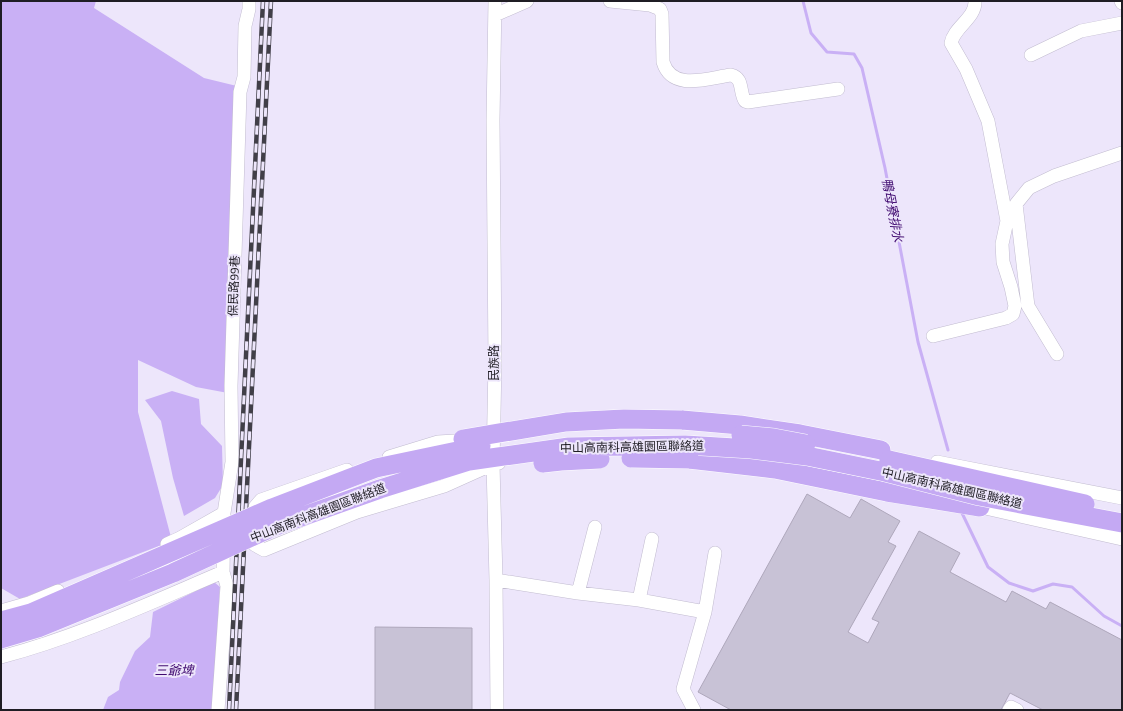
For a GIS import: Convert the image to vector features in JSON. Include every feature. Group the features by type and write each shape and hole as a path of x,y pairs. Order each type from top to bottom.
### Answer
{"highway":[{"path":"376,468 465,438 558,423 624,419 682,420 747,426 800,434 881,450"},
{"name":"中山高南科高雄園區聯絡道","path":"1,620 31,613 272,508 376,468 473,448 570,433 686,432 782,439 870,456 1122,511"},
{"name":"中山高南科高雄園區聯絡道","path":"1,639 38,628 173,573 273,527 380,489 469,461 569,447 685,445 751,449 807,456 885,472 979,496 1122,523"},
{"path":"380,489 478,472 560,461 625,458 689,459 775,469 887,492 980,507"}],"street":[{"name":"保民路99巷","path":"218,710 227,586 223,572 224,513 232,462 231,386 240,92 244,77 245,26 249,9 248,1"},
{"name":"民族路","path":"495,1 492,120 494,354 493,464 497,710"},
{"path":"495,15 527,1"},
{"path":"615,1 656,6 660,9 662,14 663,62 666,69 672,76 681,81 731,75 736,76 740,80 742,97 748,102 838,88"},
{"path":"933,336 1006,318 1013,314 1015,306 1003,262 1002,244 1007,221 988,121 966,69 952,44 954,35 973,11 975,1"},
{"path":"1031,55 1081,31 1122,23"},
{"path":"1057,354 1028,306 1016,204 1029,188 1054,176 1122,153"},
{"path":"1122,498 881,450 842,448 758,436 674,427 587,428 494,439 438,442 345,470 261,500 254,507 255,545 264,550 357,512 444,486 493,464 562,454 642,452 686,453 756,456 802,464 912,487 980,507 1122,539"},
{"path":"1,611 29,603 93,577 180,538 224,513"},
{"path":"578,593 595,527"},
{"path":"639,600 652,539"},
{"path":"694,710 683,689 705,612 715,552"},
{"path":"1,657 23,651 104,622 223,572"},
{"path":"496,580 578,593 639,600 705,612"},
{"path":"1009,710 1011,707 1017,710"}],"water":[{"path":"1,1 96,1 94,8 204,78 245,88 228,393 196,387 138,360 138,412 172,541 20,599 1,588"},
{"path":"172,391 199,399 201,424 222,446 223,485 215,498 184,516 173,478 161,421 145,400"},
{"name":"三爺埤","path":"214,582 220,587 212,710 103,710 108,697 119,690 120,682 135,651 150,637 153,612"}],"building":[{"path":"807,494 850,518 861,499 900,521 888,542 896,546 848,632 868,643 879,622 872,619 919,531 960,553 950,572 1006,602 1012,591 1046,609 1050,602 1122,640 1122,710 1043,710 1010,693 1001,710 731,710 698,692"},
{"path":"375,627 472,628 472,710 375,710"}],"waterway":[{"name":"鴨母寮排水","path":"803,1 811,33 827,52 854,54 862,68 885,168 918,342 948,450"},
{"name":"鴨母寮排水","path":"961,511 988,567 1009,583 1033,591 1053,584 1072,587 1104,616 1122,626"}],"railway":[{"path":"229,710 263,1"},
{"path":"236,710 271,1"}]}
